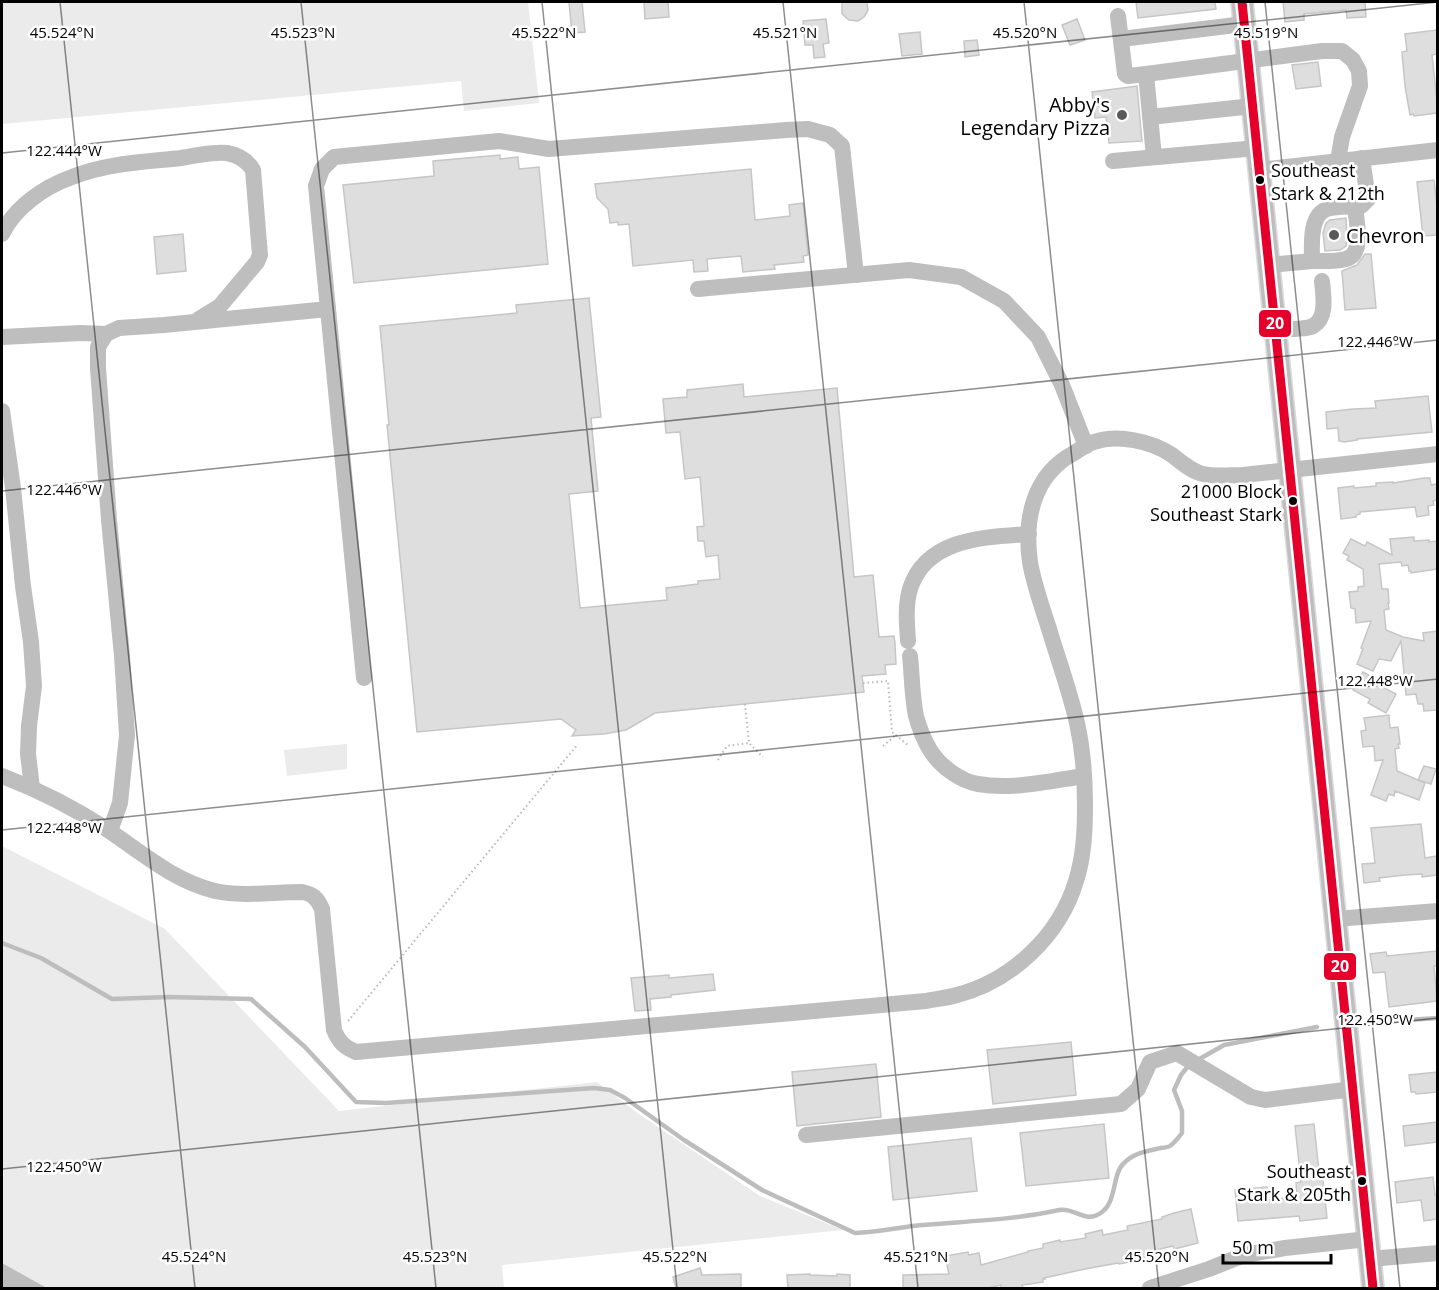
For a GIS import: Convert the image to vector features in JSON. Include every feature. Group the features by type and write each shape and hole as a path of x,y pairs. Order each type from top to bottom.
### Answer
{"main road":[{"path":"1242,2 1373,1288"}],"street":[{"path":"1118,16 1125,74 1128,76 1322,51 1342,51 1353,60 1359,71 1360,86 1342,137 1338,161"},
{"path":"1121,39 1244,24"},
{"path":"1146,74 1154,157"},
{"path":"1150,117 1253,106"},
{"path":"364,678 316,186 322,169 334,157 499,141 549,149 808,129 830,135 842,146 856,275"},
{"path":"1113,161 1257,148"},
{"path":"1259,170 1437,150"},
{"path":"2,234 6,225 20,208 46,189 70,177 100,168 136,163 225,153 238,156 249,162 253,170 260,255 257,262 220,306 195,322"},
{"path":"1312,261 1313,223 1320,213 1327,209 1361,206 1368,199 1362,158"},
{"path":"1269,265 1347,259 1354,254 1358,244 1355,206"},
{"path":"698,289 909,270 961,277 1004,301 1038,337 1062,385 1086,446"},
{"path":"1275,329 1313,326 1319,321 1324,304 1322,281"},
{"path":"2,337 106,334 119,328 328,309"},
{"path":"106,334 98,347 98,368 127,735 120,803 110,831"},
{"path":"2,411 13,488 22,586 31,642 34,686 28,754 32,788"},
{"path":"2,776 52,797 110,831 144,857 183,879 214,891 243,894 302,892 311,894 318,900 322,909 334,1030 339,1042 356,1052 926,1001 958,995 985,985 1034,951 1050,932 1065,908 1076,881 1082,855 1085,824 1084,776 1076,718 1031,566 1029,520 1042,480 1063,459 1086,446 1094,442 1115,439 1137,440 1157,447 1201,473 1218,476 1437,454"},
{"path":"1029,534 979,538 954,544 934,555 919,570 909,590 906,612 916,713 930,751 944,766 958,776 976,784 995,786 1031,784 1084,776"},
{"path":"1335,919 1437,911"},
{"path":"806,1135 1121,1104 1138,1089 1150,1062 1177,1053 1251,1097 1265,1100 1353,1089"},
{"path":"1150,1288 1244,1255 1296,1247 1437,1253"}],"path":[{"path":"863,683 888,681 892,732 912,748"},
{"path":"745,704 749,743 763,757"},
{"path":"884,746 896,735"},
{"path":"718,760 727,746 749,743"},
{"path":"334,1030 344,1025 578,744"}],"shaded area":[{"path":"2,2 528,2 539,103 464,111 461,81 2,124"},
{"path":"347,744 347,769 287,776 284,750"},
{"path":"2,846 165,929 339,1111 597,1082 639,1114 760,1196 843,1230 502,1265 504,1288 47,1288 2,1263"},
{"path":"2,1263 47,1288 2,1288"}],"building":[{"path":"569,2 582,2 585,32 572,33"},
{"path":"644,2 668,2 669,17 645,19"},
{"path":"842,2 867,2 868,10 858,21 849,20 842,14"},
{"path":"1136,2 1215,2 1216,9 1138,18"},
{"path":"1283,2 1365,2 1366,17 1347,18 1346,10 1304,14 1304,20 1285,22"},
{"path":"826,19 829,43 823,44 825,57 814,58 813,45 805,45 803,21"},
{"path":"1077,19 1085,40 1070,45 1062,25"},
{"path":"1437,30 1437,54 1432,55 1437,113 1410,115 1402,52 1407,51 1405,34"},
{"path":"920,32 922,54 902,56 899,34"},
{"path":"977,40 979,55 965,57 964,41"},
{"path":"1318,62 1321,86 1296,89 1292,65"},
{"path":"1137,86 1142,141 1109,143 1106,117 1095,118 1092,92"},
{"path":"500,155 500,159 518,157 519,169 539,167 548,264 354,283 343,185 434,176 433,161"},
{"path":"751,169 755,220 790,216 789,205 803,203 808,255 803,256 804,262 774,265 775,269 743,272 741,256 707,259 708,271 694,272 693,260 633,266 629,224 610,223 608,209 597,198 595,184"},
{"path":"1434,180 1437,235 1423,236 1417,182"},
{"path":"1346,218 1346,246 1340,250 1325,251 1323,233 1326,223 1330,220"},
{"path":"183,234 186,271 157,274 154,237"},
{"path":"1365,254 1371,254 1376,308 1345,310 1342,271 1357,265"},
{"path":"589,298 601,417 591,418 598,491 569,494 580,608 667,600 666,588 720,579 718,555 706,557 704,541 698,541 697,527 704,526 700,477 685,479 680,432 666,433 663,399 687,397 687,390 743,384 744,397 837,388 854,577 873,575 879,637 894,636 895,643 896,664 885,665 886,674 862,676 864,692 655,713 626,730 604,734 572,736 576,730 561,719 417,732 387,425 389,425 380,326 517,313 516,305"},
{"path":"1428,396 1432,432 1344,442 1339,441 1338,428 1327,429 1326,412 1376,408 1375,401"},
{"path":"1430,478 1431,485 1437,484 1437,500 1433,501 1434,505 1428,506 1429,515 1417,517 1415,507 1360,512 1356,517 1341,519 1338,488 1376,486 1376,483"},
{"path":"1414,537 1414,541 1437,541 1437,569 1411,573 1408,565 1402,566 1401,562 1379,564 1382,589 1388,589 1389,609 1384,610 1386,630 1403,637 1424,641 1423,633 1437,631 1437,710 1424,711 1423,704 1418,704 1416,694 1406,695 1401,641 1391,661 1379,659 1373,671 1357,664 1371,621 1356,623 1355,609 1351,608 1349,592 1358,591 1358,587 1364,586 1363,569 1347,560 1349,556 1343,553 1351,539 1365,546 1367,542 1392,555 1390,539"},
{"path":"1363,672 1381,682 1379,685 1396,694 1386,713 1368,703 1370,699 1353,690"},
{"path":"1389,715 1390,728 1398,727 1400,744 1398,744 1399,748 1395,749 1397,771 1425,783 1419,800 1395,791 1394,796 1389,794 1386,801 1371,795 1383,760 1375,761 1374,746 1363,747 1361,731 1366,730 1364,718"},
{"path":"1424,766 1436,769 1431,784 1418,780"},
{"path":"1421,824 1425,858 1437,856 1437,875 1422,877 1422,874 1405,875 1379,878 1380,881 1364,883 1362,864 1375,863 1371,828"},
{"path":"1437,951 1437,966 1434,966 1437,1001 1389,1007 1385,972 1373,973 1370,954 1386,952 1387,956"},
{"path":"713,974 715,990 650,999 651,1010 635,1011 631,978 669,975 669,978"},
{"path":"1071,1042 1076,1095 993,1104 987,1050"},
{"path":"876,1064 881,1117 797,1126 792,1072"},
{"path":"1437,1072 1437,1092 1416,1094 1411,1092 1409,1075"},
{"path":"1437,1122 1437,1142 1405,1146 1403,1126"},
{"path":"1104,1124 1109,1178 1026,1186 1020,1133"},
{"path":"1314,1124 1320,1181 1323,1180 1327,1218 1300,1221 1299,1216 1238,1221 1235,1190 1267,1187 1268,1200 1297,1197 1296,1183 1301,1182 1295,1126"},
{"path":"971,1138 977,1191 893,1200 888,1147"},
{"path":"1433,1177 1435,1195 1437,1195 1437,1219 1424,1221 1421,1200 1397,1203 1395,1182"},
{"path":"1191,1209 1198,1243 1174,1249 1173,1246 1151,1251 1151,1256 1129,1260 1130,1262 1044,1278 1043,1282 1022,1285 1023,1288 1001,1288 1001,1285 988,1288 903,1288 903,1275 949,1274 945,1256 968,1252 969,1255 979,1253 981,1265 1043,1248 1043,1244 1086,1238 1085,1234 1102,1230 1103,1235 1128,1230 1127,1226 1162,1219 1162,1217"},
{"path":"700,1268 702,1275 741,1274 741,1288 676,1288 673,1277"},
{"path":"787,1275 850,1275 850,1288 788,1288"}],"waterway":[{"path":"2,943 41,958 112,999 169,997 251,999 305,1047 356,1102 386,1103 594,1088 610,1090 762,1190 855,1233 1008,1218 1059,1210 1090,1217 1096,1216 1107,1207 1120,1168 1124,1163 1141,1153 1169,1146 1182,1133 1182,1111 1174,1090 1189,1065"},
{"path":"1375,1022 1438,1018"},
{"path":"1196,1061 1224,1045 1317,1027"}],"transit line":[{"name":"20","path":"1242,2 1373,1288"}],"place":[{"name":"Abby's Legendary Pizza","path":"1122,115"},
{"name":"Southeast Stark & 212th","path":"1260,180"},
{"name":"Chevron","path":"1334,235"},
{"name":"21000 Block Southeast Stark","path":"1293,501"},
{"name":"Southeast Stark & 205th","path":"1362,1181"}]}
